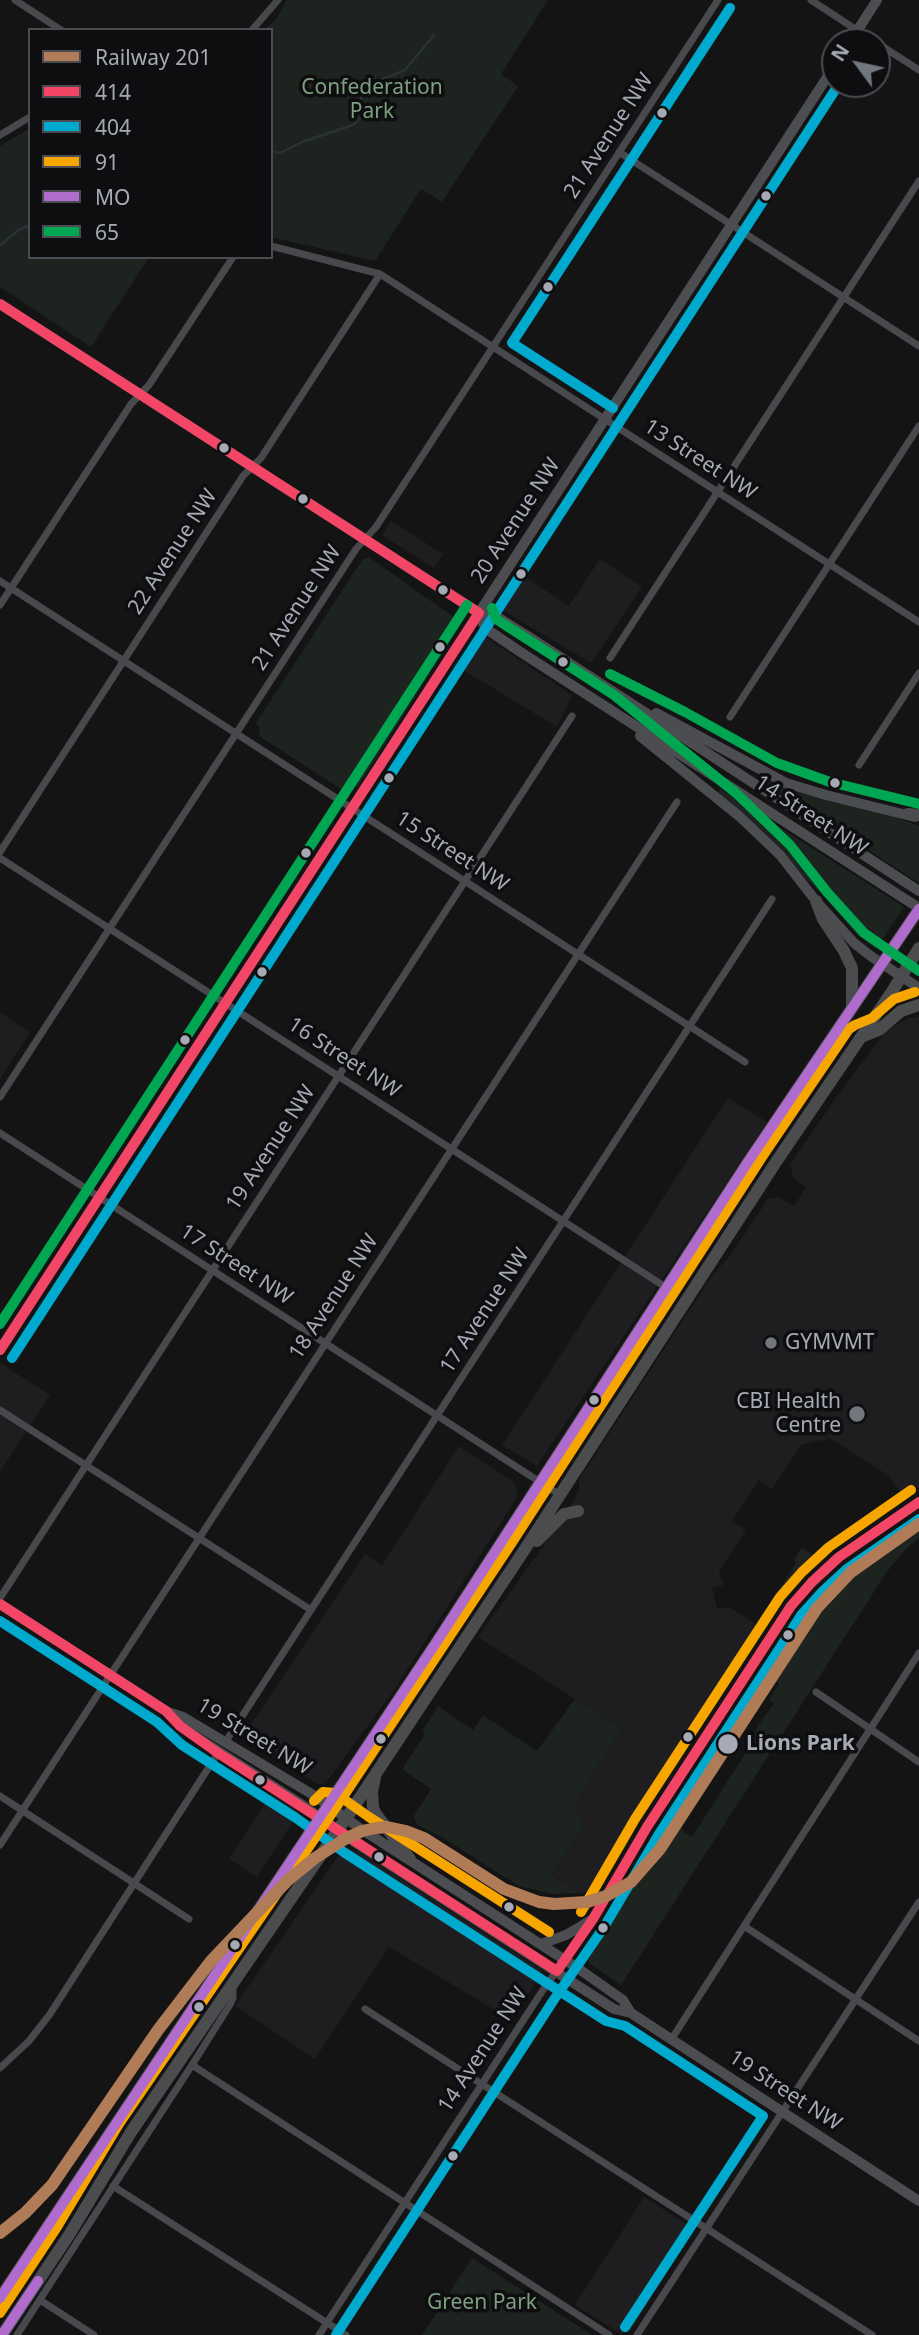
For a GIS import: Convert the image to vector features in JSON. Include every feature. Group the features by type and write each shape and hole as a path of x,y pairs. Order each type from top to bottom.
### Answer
{"highway":[{"path":"816,901 823,919 852,968 852,1006"},
{"path":"0,2298 541,1483 852,1006 919,909"},
{"path":"7,2330 69,2235 131,2132 346,1819 523,1552 770,1170 919,948"},
{"path":"861,1037 879,1030 901,1011 919,1005"},
{"path":"523,1552 564,1514 578,1511"},
{"path":"375,1774 373,1808 410,1859"}],"street":[{"path":"15,0 58,28"},
{"path":"254,28 278,0"},
{"name":"21 Avenue NW","path":"0,1097 236,732 363,540 376,527 718,0"},
{"path":"811,0 854,28"},
{"path":"858,28 877,0"},
{"path":"891,53 919,71"},
{"name":"20 Avenue NW","path":"0,1350 821,87"},
{"path":"0,135 28,118"},
{"path":"619,152 919,346"},
{"path":"610,658 919,181"},
{"name":"13 Street NW","path":"273,247 380,274 919,622"},
{"path":"0,606 131,404 149,385 232,259"},
{"name":"22 Avenue NW","path":"0,852 242,477 261,457 380,274"},
{"path":"0,319 3,307"},
{"name":"14 Street NW","path":"3,307 363,540 480,613 494,615 919,891"},
{"path":"730,717 919,426"},
{"name":"15 Street NW","path":"0,580 745,1062"},
{"name":"14 Street NW","path":"480,613 485,628 919,909"},
{"path":"859,765 919,673"},
{"path":"615,694 678,723 778,780 826,795 915,816"},
{"path":"606,707 727,804 780,855 854,943 919,988"},
{"name":"19 Avenue NW","path":"0,1598 572,716"},
{"name":"18 Avenue NW","path":"0,1845 677,802"},
{"name":"16 Street NW","path":"0,858 668,1289"},
{"name":"17 Avenue NW","path":"226,1741 772,899"},
{"name":"17 Street NW","path":"0,1133 560,1495"},
{"path":"0,1410 311,1611"},
{"name":"14 Avenue NW","path":"319,2335 556,1970 593,1919 647,1827 791,1606 811,1582 839,1557 919,1502"},
{"name":"19 Street NW","path":"0,1604 166,1711 183,1717 226,1741 566,1959 623,2000 631,2013"},
{"path":"671,2039 919,1653"},
{"path":"816,1692 919,1762"},
{"name":"19 Street NW","path":"166,1711 180,1726 218,1753 614,2008 631,2013 919,2201"},
{"path":"0,2068 40,2028 218,1753"},
{"path":"0,1796 189,1919"},
{"path":"637,2335 919,1902"},
{"path":"541,1944 566,1935 593,1919"},
{"path":"744,1926 919,2040"},
{"path":"7,2330 40,2300 230,2003 233,1998 233,1983"},
{"path":"365,2009 872,2335"},
{"path":"192,2065 609,2335"},
{"path":"113,2186 346,2335"},
{"path":"40,2300 94,2335"}],"shaded area":[{"path":"391,521 443,554 434,568 382,535"},
{"path":"600,559 642,587 591,663 499,608 521,574 569,606"},
{"path":"479,633 572,695 557,727 460,668"},
{"path":"0,1012 30,1032 0,1079"},
{"path":"919,1016 919,1487 905,1496 886,1474 828,1437 824,1442 821,1440 801,1445 772,1489 759,1480 732,1521 746,1530 719,1572 723,1585 712,1588 717,1609 730,1607 761,1631 729,1682 713,1697 701,1715 699,1714 685,1737 684,1751 673,1761 674,1766 597,1885 590,1891 580,1893 551,1875 584,1825 576,1808 577,1799 622,1729 478,1637 559,1524 579,1491 582,1475 713,1274 730,1256 768,1199 778,1197 794,1206 806,1187 794,1179 790,1164 840,1092 887,1030"},
{"path":"728,1098 767,1122 537,1466 502,1445"},
{"path":"0,1363 50,1395 0,1472"},
{"path":"459,1446 515,1483 518,1496 395,1689 327,1781 317,1784 247,1741 245,1733 365,1554 382,1565"},
{"path":"271,1794 299,1812 257,1877 229,1859"},
{"path":"347,1849 359,1852 543,1971 512,2020 389,1947 315,2059 235,2006 340,1853"},
{"path":"644,2197 686,2224 691,2229 691,2235 630,2331 621,2334 575,2305"}],"green space":[{"name":"Confederation Park","path":"287,0 548,0 501,74 518,86 442,202 421,189 375,261 273,237 273,28 266,28 276,19"},
{"path":"28,129 28,259 148,259 91,347 0,287 0,146"},
{"path":"369,557 452,616 455,629 441,656 358,787 350,787 344,791 259,736 260,729 256,723 362,560"},
{"path":"767,780 800,793 890,815 919,826 919,883 765,783"},
{"path":"720,789 904,907 876,949 856,934 824,896 718,793"},
{"path":"919,1529 919,1538 886,1573 621,1985 590,1964 586,1958 588,1950 622,1896 649,1871 682,1827 684,1833 692,1837 752,1743 757,1727 774,1703 769,1700 779,1684 776,1682 815,1619 841,1587 868,1562"},
{"path":"802,1547 812,1554 811,1558 815,1564 790,1591 762,1631 755,1627 796,1563 794,1560"},
{"path":"575,1699 622,1729 577,1799 576,1809 584,1825 551,1875 580,1893 552,1894 519,1886 416,1824 414,1816 431,1789 403,1770 438,1706 473,1730 483,1715 537,1751"},
{"name":"Green Park","path":"472,2258 592,2335 422,2335"}],"waterway":[{"path":"273,151 280,153 302,142 353,125 361,117 360,110 356,107 365,92 378,81 405,70 434,35"},
{"path":"0,245 28,226"}],"rail line":[{"name":"201","path":"0,2233 25,2213 52,2185 158,2030 211,1961 288,1880 345,1839 376,1828 406,1831 424,1838 504,1889 539,1902 587,1902 606,1896 631,1882 660,1849 817,1608 851,1572 919,1524"}],"transit line":[{"name":"404","path":"613,408 512,343 730,8"},
{"name":"404","path":"12,1358 830,98"},
{"name":"414","path":"0,304 479,613"},
{"name":"65","path":"0,1324 467,605"},
{"name":"65","path":"492,608 496,619 614,695 736,793 790,845 864,933 919,971"},
{"name":"414","path":"0,1350 479,613"},
{"name":"65","path":"610,674 777,763 830,782 919,804"},
{"name":"MO","path":"0,2298 436,1643 748,1162 919,909"},
{"name":"91","path":"0,2313 57,2227 119,2124 341,1800 764,1154 849,1029 872,1018 894,999 915,992"},
{"name":"91","path":"581,1912 635,1819 780,1597 829,1547 911,1490"},
{"name":"414","path":"0,1604 166,1711 180,1726 218,1753 557,1971 593,1919 647,1827 791,1606 839,1557 919,1502"},
{"name":"404","path":"336,2335 604,1927 659,1834 802,1614 848,1568 919,1519"},
{"name":"404","path":"0,1621 157,1722 182,1745 296,1818 345,1853 606,2021 625,2026 763,2116 625,2327"},
{"name":"91","path":"314,1801 323,1792 335,1793 549,1932"},
{"name":"MO","path":"2,2335 38,2281"}],"place":[{"name":"GYMVMT","path":"771,1343"},
{"name":"CBI Health Centre","path":"857,1414"},
{"name":"Lions Park","path":"728,1744"}]}
